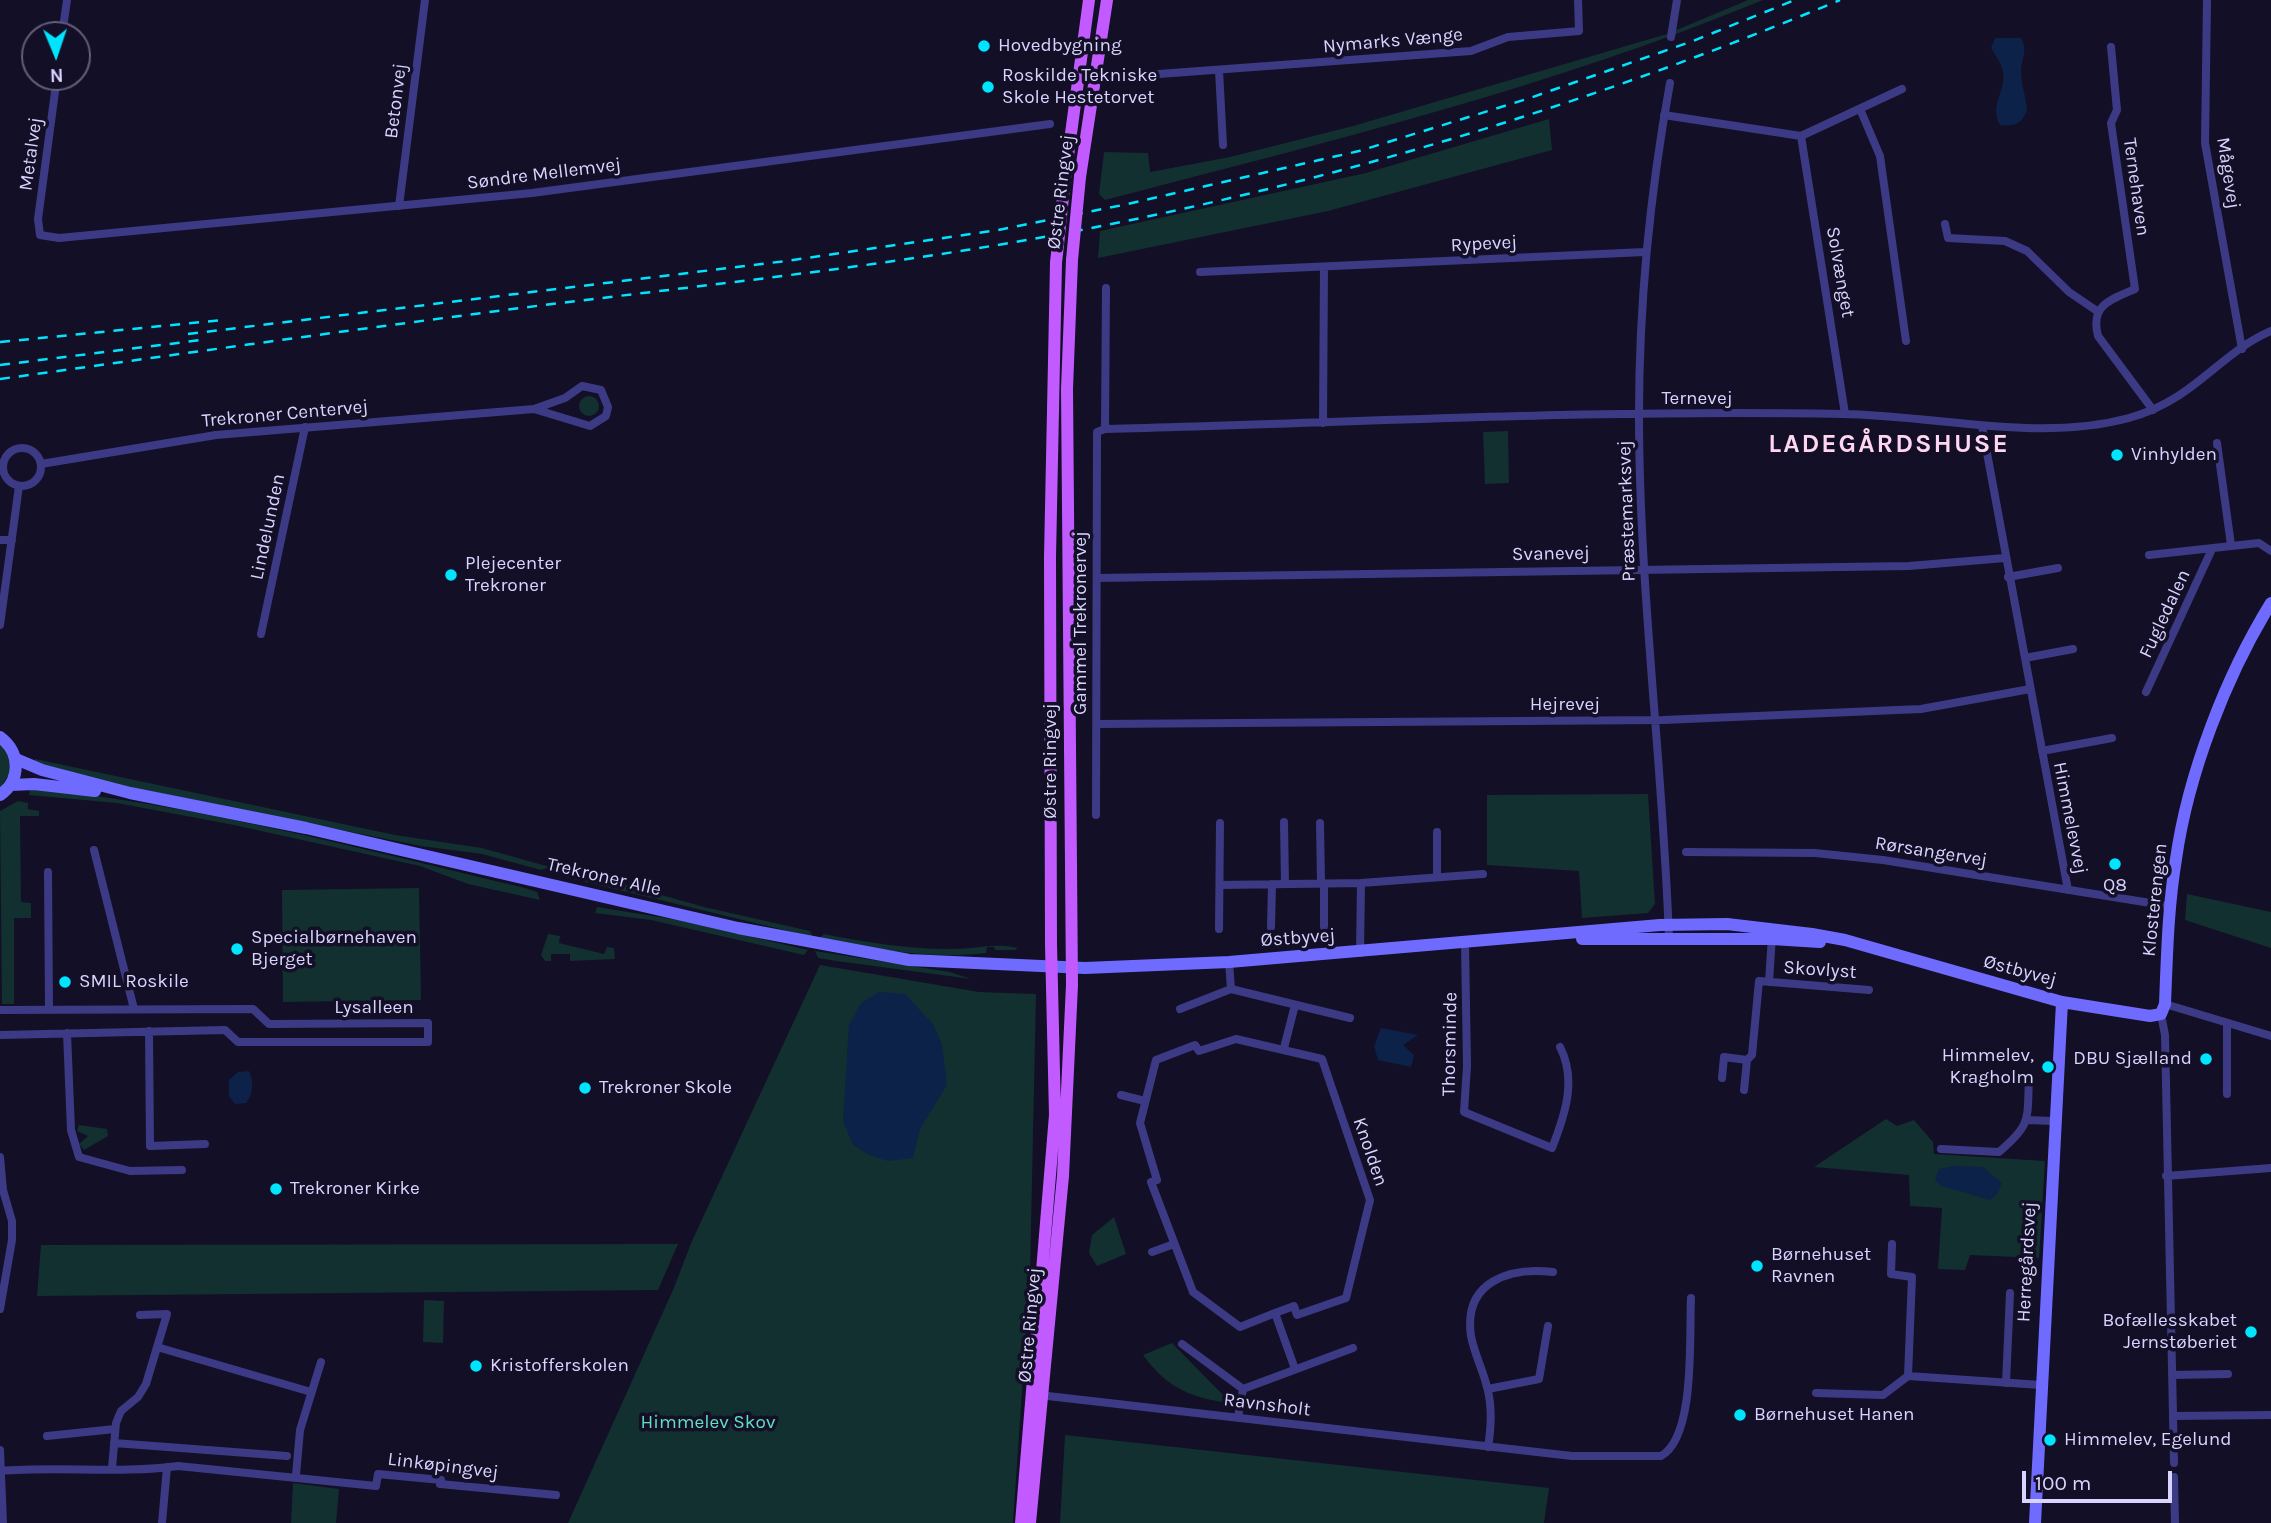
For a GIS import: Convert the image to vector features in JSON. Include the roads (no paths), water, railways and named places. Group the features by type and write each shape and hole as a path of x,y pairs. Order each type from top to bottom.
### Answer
{"main road":[{"name":"Østre Ringvej","path":"1030,1523 1055,1115 1051,967 1050,557 1056,263 1089,0"},
{"name":"Østre Ringvej","path":"1021,1523 1063,1175 1072,967 1068,389 1072,260 1080,177 1107,0"}],"street":[{"path":"64,21 67,0"},
{"name":"Betonvej","path":"399,206 425,0"},
{"name":"Nymarks Vænge","path":"1118,77 1471,51 1507,37 1579,31 1578,0"},
{"path":"1671,37 1677,0"},
{"name":"Mågevej","path":"2207,0 2205,143 2242,349"},
{"name":"Ternehaven","path":"2097,311 2105,302 2135,289 2111,123 2117,110 2111,47"},
{"path":"1219,70 1223,145"},
{"name":"Præstemarksvej","path":"1669,939 1644,568 1639,415 1645,252 1670,83"},
{"path":"1664,115 1801,136 1902,89"},
{"name":"Metalvej","path":"40,235 38,219 55,91"},
{"path":"1860,108 1880,156 1906,341"},
{"name":"Søndre Mellemvej","path":"40,235 59,237 544,191 1050,124"},
{"name":"Solvænget","path":"1801,136 1845,414"},
{"path":"1945,224 1948,238 2004,241 2027,251 2068,292 2097,311 2095,322 2098,335 2153,410"},
{"name":"Rypevej","path":"1200,272 1645,252"},
{"path":"1323,424 1324,267"},
{"name":"Gammel Trekronervej","path":"1096,815 1097,578 1106,288"},
{"name":"Ternevej","path":"1101,430 1639,415 1845,414 1982,426 2084,425 2113,422 2153,410 2185,394 2242,349 2271,331"},
{"name":"Trekroner Centervej","path":"41,464 163,442 305,427 534,410 565,398 582,386 601,390 608,407 606,416 590,426 534,410"},
{"name":"Himmelevvej","path":"1982,426 2068,890"},
{"name":"Lindelunden","path":"261,634 305,427"},
{"path":"2217,443 2231,545"},
{"path":"18,448 32,451 41,464 36,480 19,486 10,483 1,467 6,455 18,448"},
{"path":"0,625 19,486"},
{"path":"0,540 12,540"},
{"name":"Fugledalen","path":"2149,555 2259,543 2271,551"},
{"name":"Fugledalen","path":"2146,692 2213,548"},
{"name":"Svanevej","path":"1097,578 1917,565 2005,558"},
{"path":"2008,577 2058,568"},
{"name":"Klosterengen","path":"2174,1463 2163,1009 2169,906 2176,855 2211,731 2234,674 2271,603"},
{"path":"2025,658 2073,649"},
{"name":"Hejrevej","path":"1097,724 1654,720 1921,709 2031,689"},
{"path":"0,737 10,747 16,759 16,773 11,785 0,795"},
{"name":"Himmelevvej","path":"2042,751 2112,738"},
{"name":"Trekroner Alle","path":"16,759 42,770 130,793 319,831 812,944 909,960 1072,967"},
{"name":"Trekroner Alle","path":"11,785 34,784 130,793"},
{"path":"1284,822 1284,884"},
{"path":"1320,822 1324,927"},
{"path":"1219,929 1220,823"},
{"path":"1437,832 1437,877"},
{"path":"94,850 134,1009"},
{"name":"Rørsangervej","path":"1686,852 1815,853 1883,859 2169,906"},
{"path":"48,873 49,1009"},
{"path":"1220,885 1361,883 1483,874"},
{"path":"1360,953 1361,883"},
{"path":"1271,927 1272,884"},
{"name":"Østbyvej","path":"1072,967 1229,962 1360,953 1669,925 1772,933 1872,950 2063,1002 2139,1017 2163,1009"},
{"name":"Østbyvej","path":"1526,939 1669,939 1772,933"},
{"name":"Skovlyst","path":"1769,982 1772,933"},
{"name":"Thorsminde","path":"1465,944 1467,1066 1464,1112 1552,1147 1564,1117 1568,1093 1568,1061 1560,1047"},
{"path":"1229,962 1231,989"},
{"name":"Skovlyst","path":"1744,1090 1747,1060 1752,1055 1759,981 1869,990"},
{"path":"1180,1009 1231,989 1350,1018"},
{"name":"Herregårdsvej","path":"2035,1523 2054,1121 2063,1002"},
{"path":"1284,1048 1295,1005"},
{"name":"Lysalleen","path":"0,1010 253,1009 268,1024 428,1023 428,1042 238,1042 225,1030 0,1035"},
{"path":"2163,1009 2271,1036"},
{"path":"268,1024 269,1042"},
{"path":"2227,1024 2227,1094"},
{"path":"149,1031 150,1146 205,1144"},
{"path":"67,1033 71,1130 79,1157 130,1171 182,1170"},
{"name":"Knolden","path":"1236,1039 1284,1048 1322,1059 1370,1200 1346,1298 1297,1315 1294,1306 1240,1327 1193,1292 1151,1182 1157,1180 1140,1123 1156,1059 1195,1045 1199,1051 1236,1039"},
{"path":"1722,1078 1724,1058 1747,1060"},
{"path":"1941,1149 1999,1152 2023,1131 2027,1121 2029,1078"},
{"path":"1121,1095 1145,1101"},
{"path":"2027,1121 2054,1121"},
{"path":"0,1157 3,1190 12,1221 11,1258 2,1283 0,1309"},
{"path":"2166,1177 2271,1168"},
{"path":"0,1203 3,1190"},
{"path":"1152,1252 1174,1244"},
{"path":"1892,1244 1891,1274 1912,1277 1908,1376"},
{"path":"1488,1447 1488,1389 1471,1334 1475,1302 1500,1275 1528,1269 1553,1272"},
{"path":"0,1273 2,1283"},
{"path":"2007,1383 2010,1293"},
{"name":"Ravnsholt","path":"1037,1395 1572,1456 1661,1456 1670,1451 1686,1408 1691,1298"},
{"path":"1275,1313 1295,1369"},
{"path":"112,1468 115,1429 121,1411 138,1396 146,1384 167,1314 140,1315"},
{"path":"1488,1389 1539,1379 1548,1326"},
{"path":"1182,1344 1243,1389"},
{"path":"157,1347 311,1392"},
{"path":"1243,1389 1353,1348"},
{"path":"296,1475 300,1430 321,1362"},
{"path":"2172,1375 2228,1374"},
{"path":"1816,1393 1884,1395 1908,1376 2040,1385"},
{"path":"1238,1417 1243,1389"},
{"path":"2173,1416 2271,1415"},
{"path":"47,1436 115,1429"},
{"path":"114,1443 287,1456"},
{"path":"0,1450 3,1523"},
{"name":"Linkøpingvej","path":"0,1471 62,1467 150,1470 178,1466 296,1475 314,1481 376,1486 378,1474 441,1480 440,1484 556,1495"},
{"path":"162,1523 167,1467"},
{"path":"2174,1477 2175,1523"}],"water":[{"path":"1995,38 2021,38 2024,46 2021,75 2027,110 2023,119 2013,125 2000,125 1997,117 2003,76 2001,65 1991,48"},
{"path":"879,992 905,994 933,1024 942,1044 947,1085 920,1129 913,1158 888,1161 869,1155 853,1145 843,1121 849,1025 861,1003"},
{"path":"1381,1028 1418,1035 1403,1045 1414,1055 1411,1067 1378,1060 1374,1046"},
{"path":"249,1071 252,1083 250,1096 246,1103 235,1104 229,1096 229,1080 238,1072"},
{"path":"1954,1166 1983,1167 2002,1183 1997,1194 1990,1200 1941,1186 1935,1180 1939,1169"}],"railway":[{"path":"188,334 786,261 998,230 1123,205 1359,151 1527,99 1693,41 1795,0"},
{"path":"0,379 476,314 909,259 1126,221 1308,179 1488,128 1666,68 1840,0"},
{"path":"0,342 223,320"},
{"path":"0,365 201,340"}],"place":[{"name":"Hovedbygning","path":"984,46"},
{"name":"Roskilde Tekniske Skole Hestetorvet","path":"988,87"},
{"name":"Vinhylden","path":"2117,455"},
{"name":"Plejecenter Trekroner","path":"451,575"},
{"name":"Q8","path":"2115,864"},
{"name":"Specialbørnehaven Bjerget","path":"237,949"},
{"name":"SMIL Roskile","path":"65,982"},
{"name":"DBU Sjælland","path":"2206,1059"},
{"name":"Himmelev, Kragholm","path":"2048,1067"},
{"name":"Trekroner Skole","path":"585,1088"},
{"name":"Trekroner Kirke","path":"276,1189"},
{"name":"Børnehuset Ravnen","path":"1757,1266"},
{"name":"Bofællesskabet Jernstøberiet","path":"2251,1332"},
{"name":"Kristofferskolen","path":"476,1366"},
{"name":"Børnehuset Hanen","path":"1740,1415"},
{"name":"Himmelev, Egelund","path":"2050,1440"}],"district":[{"name":"LADEGÅRDSHUSE","path":"1889,445"}],"park label":[{"name":"Himmelev Skov","path":"708,1423"}]}
